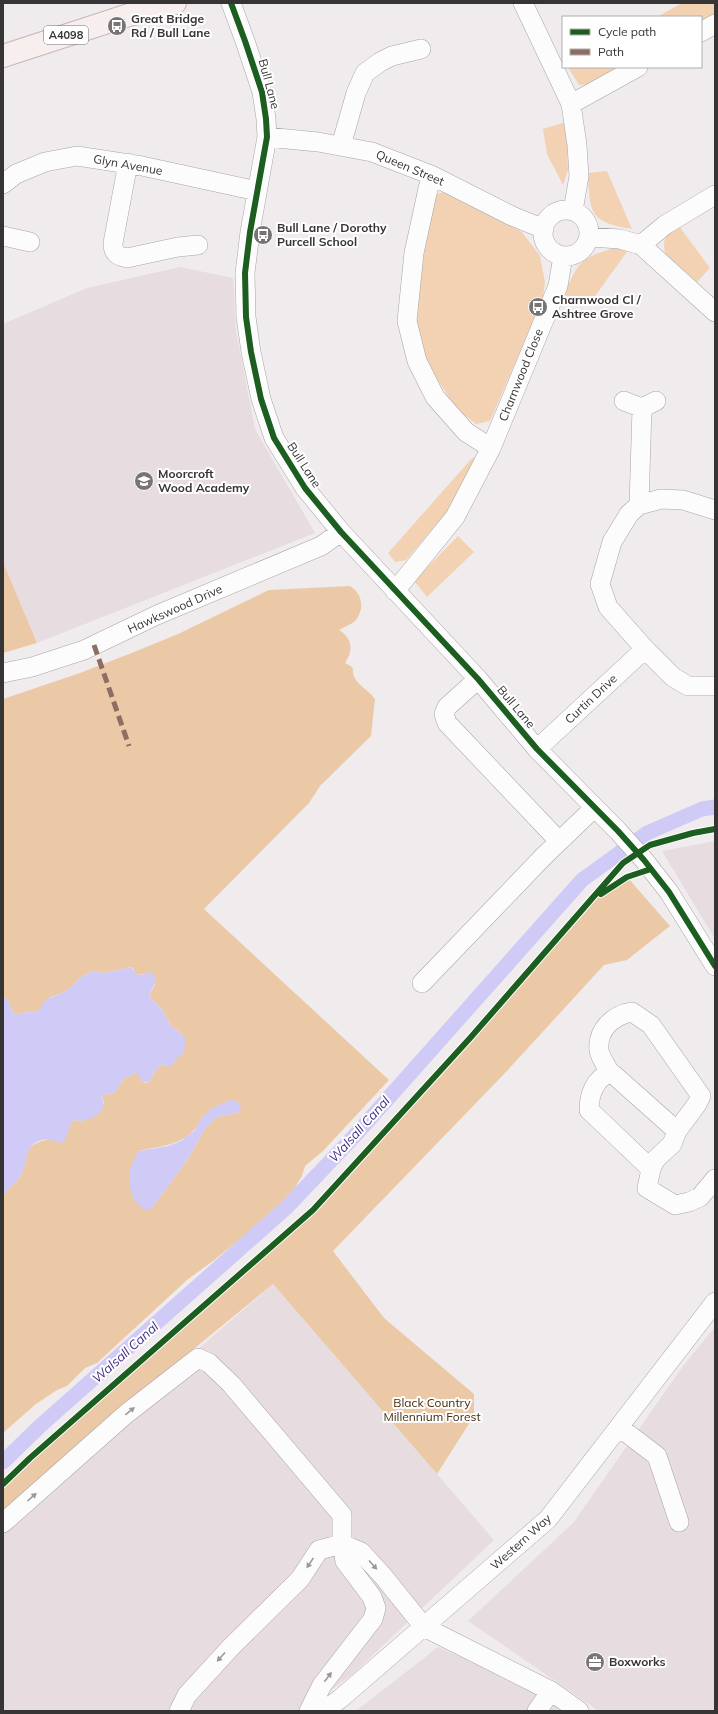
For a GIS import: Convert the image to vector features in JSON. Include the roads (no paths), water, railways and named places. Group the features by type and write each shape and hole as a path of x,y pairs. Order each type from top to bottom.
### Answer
{"main road":[{"name":"A4098","path":"129,15 147,3"},
{"name":"A4098","path":"3,56 129,15 160,8 174,3"}],"street":[{"name":"Bull Lane","path":"231,3 262,92 266,119 267,137 250,232 245,273 248,336 261,399 274,438 305,488 342,532 478,679 537,749 618,831 644,860 669,892 715,966"},
{"path":"523,3 571,104 577,145 579,176 573,211"},
{"path":"702,31 715,24"},
{"path":"341,146 356,93 365,73 380,62 392,56 421,49"},
{"path":"571,104 636,68"},
{"name":"Queen Street","path":"267,137 318,142 372,152 431,175 512,216 544,229"},
{"name":"Glyn Avenue","path":"3,184 16,174 45,162 77,156 128,163 258,191"},
{"path":"128,163 113,242 113,249 115,253 120,257 127,258 178,247 198,245"},
{"path":"431,175 414,253 407,321 417,361 435,397 466,432 491,448"},
{"path":"641,245 665,225 715,195"},
{"path":"565,210 573,211 580,215 585,221 589,228 589,237 586,246 580,252 570,256 563,256 551,250 546,245 544,229 546,222 557,212 565,210"},
{"path":"3,236 30,242"},
{"path":"589,237 620,239 641,245 715,312"},
{"name":"Charnwood Close","path":"395,591 455,516 491,448 558,286 563,256"},
{"path":"624,401 649,405 639,505"},
{"path":"715,510 683,500 661,499 639,505 629,514 612,542 600,584 608,607 645,649 674,677 688,686 715,686"},
{"name":"Hawkswood Drive","path":"3,673 32,667 84,650 157,615 321,546 342,532"},
{"name":"Curtin Drive","path":"537,749 645,649"},
{"path":"478,679 447,707 444,714 447,723 559,841"},
{"path":"422,983 559,841 594,808"},
{"path":"677,1131 614,1074 610,1073 599,1052 601,1033 607,1024 622,1013 632,1012 651,1025 701,1096 697,1104 677,1131 672,1144 655,1160 651,1169 647,1188 675,1205 689,1202 700,1197 715,1179"},
{"path":"610,1073 599,1079 591,1096 589,1110 651,1169"},
{"name":"Western Way","path":"323,1711 340,1699 424,1628 548,1520 715,1302"},
{"path":"3,1523 126,1414 198,1358 209,1363 231,1384 342,1515 342,1544 345,1562 372,1597 376,1608 373,1620 322,1685 309,1711"},
{"path":"619,1427 657,1456 679,1522"},
{"path":"179,1711 187,1695 231,1647 300,1579 319,1550 342,1544 361,1552 383,1576 424,1628 551,1691 580,1711"},
{"path":"537,1711 551,1691"}],"waterway":[{"name":"Walsall Canal","path":"3,1462 40,1426 286,1208 360,1130 582,880 647,833 702,809 715,807"}],"place":[{"name":"Great Bridge Rd / Bull Lane","path":"117,26"},
{"name":"Bull Lane / Dorothy Purcell School","path":"263,235"},
{"name":"Charnwood Cl / Ashtree Grove","path":"538,307"},
{"name":"Moorcroft Wood Academy","path":"144,481"},
{"name":"Boxworks","path":"595,1662"}],"park label":[{"name":"Black Country Millennium Forest","path":"432,1410"}]}
